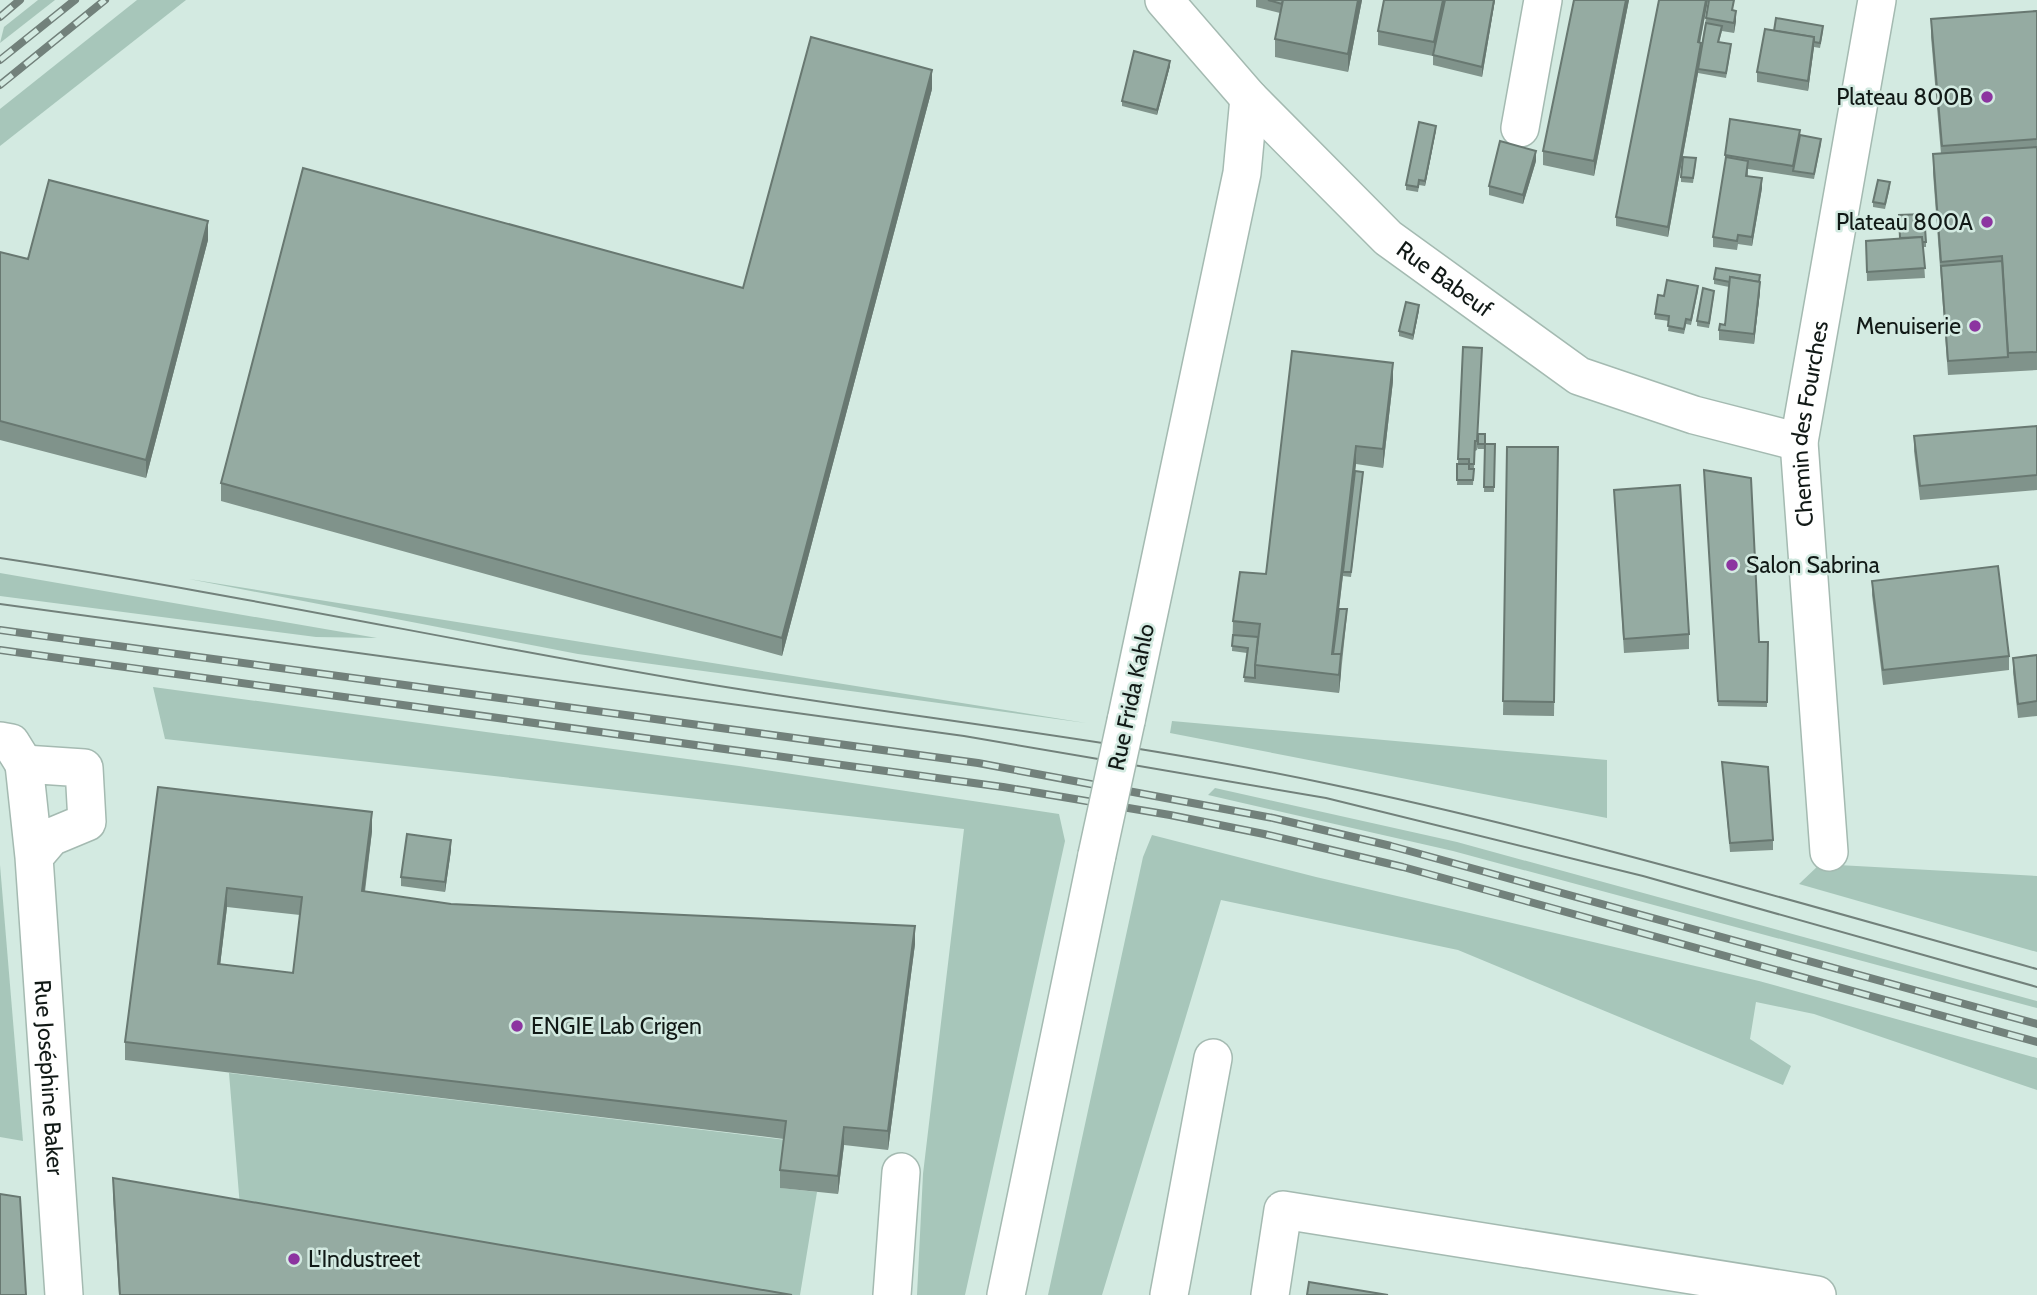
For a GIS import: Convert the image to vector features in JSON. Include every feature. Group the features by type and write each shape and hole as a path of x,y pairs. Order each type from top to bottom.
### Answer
{"street":[{"name":"Rue Babeuf","path":"1164,0 1249,98 1388,238 1579,376 1694,415 1799,442"},
{"path":"1520,128 1543,0"},
{"name":"Chemin des Fourches","path":"1829,852 1799,442 1877,0"},
{"name":"Rue Frida Kahlo","path":"1006,1295 1242,173 1249,98"},
{"path":"12,752 84,768 87,821 51,837 34,857"},
{"name":"Rue Joséphine Baker","path":"12,752 34,857 64,1295"},
{"path":"1169,1295 1213,1058"},
{"path":"892,1295 901,1172"},
{"path":"1270,1295 1283,1210 1817,1295"}],"green space":[{"path":"38,0 55,0 0,43 4,27"},
{"path":"137,0 186,0 0,146 0,109"},
{"path":"0,573 377,638 316,637 0,596"},
{"path":"189,579 1086,723 578,654"},
{"path":"153,687 739,766 1059,814 1065,841 965,1295 917,1295 923,1174 964,829 165,739"},
{"path":"1172,721 1607,760 1607,818 1170,733"},
{"path":"1215,788 1457,842 2037,1001 2037,1008 1453,851 1208,795"},
{"path":"1152,835 1316,877 1759,981 2037,1058 2037,1090 1814,1014 1756,1002 1750,1039 1791,1066 1783,1085 1458,950 1221,900 1102,1295 1048,1295 1143,857"},
{"path":"1820,864 2037,876 2037,952 1799,884"},
{"path":"0,865 23,1141 0,1137"},
{"path":"229,1073 786,1140 781,1188 817,1192 800,1295 683,1295 241,1219"}],"building":[{"path":"1283,0 1358,0 1348,54 1275,39"},
{"path":"1384,0 1443,0 1434,42 1378,31"},
{"path":"1445,0 1494,0 1482,67 1433,55"},
{"path":"1574,0 1626,0 1594,161 1543,151"},
{"path":"1659,0 1706,0 1698,42 1701,43 1668,227 1616,217"},
{"path":"1709,0 1734,0 1734,23 1706,18"},
{"name":"Plateau 800B","path":"2037,11 2037,139 1942,146 1931,19"},
{"path":"1776,18 1823,26 1820,43 1814,42 1814,37 1774,31"},
{"path":"1706,23 1722,26 1718,42 1731,44 1726,73 1698,69"},
{"path":"1765,29 1814,37 1808,81 1757,72"},
{"path":"811,37 932,70 782,638 221,483 303,168 743,288"},
{"path":"1134,51 1170,61 1157,110 1122,101"},
{"path":"1730,119 1800,130 1793,166 1725,155"},
{"path":"1419,122 1436,126 1425,181 1419,180 1418,187 1406,185"},
{"path":"1800,135 1821,139 1814,174 1793,171"},
{"path":"1500,141 1536,151 1523,195 1489,186"},
{"name":"Plateau 800A","path":"2037,147 2037,352 2008,353 2002,256 1941,262 1933,154"},
{"path":"1683,157 1696,158 1693,178 1681,177"},
{"path":"1726,157 1748,161 1746,176 1762,178 1752,237 1738,235 1737,241 1713,237"},
{"path":"49,180 208,221 146,460 0,421 0,252 28,259"},
{"path":"1878,180 1890,182 1885,204 1873,202"},
{"path":"1924,214 1926,242 1922,242 1922,237 1900,238 1899,215"},
{"path":"1922,237 1925,268 1867,272 1866,241"},
{"name":"Menuiserie","path":"2002,261 2008,357 1948,361 1941,266"},
{"path":"1716,268 1760,275 1759,282 1730,277 1730,282 1714,279"},
{"path":"1730,277 1760,282 1754,334 1719,330 1720,324 1725,325"},
{"path":"1667,280 1698,286 1691,320 1686,319 1684,329 1668,326 1669,316 1655,314 1658,295 1664,296"},
{"path":"1703,288 1714,291 1709,323 1697,321"},
{"path":"1406,302 1419,305 1413,335 1399,331"},
{"path":"1463,347 1482,348 1474,464 1469,464 1469,459 1458,459"},
{"path":"1292,351 1393,363 1383,449 1356,446 1332,654 1341,654 1339,675 1255,665 1260,624 1233,621 1240,572 1266,574"},
{"path":"2037,426 2037,475 1920,486 1914,436"},
{"path":"1478,434 1485,434 1485,444 1478,444"},
{"path":"1485,444 1495,444 1494,487 1484,487"},
{"path":"1507,447 1558,447 1554,702 1503,701"},
{"path":"1457,464 1469,464 1469,469 1474,469 1473,480 1457,480"},
{"name":"Salon Sabrina","path":"1704,470 1751,478 1759,642 1768,642 1767,702 1718,701"},
{"path":"1355,471 1363,472 1351,572 1343,572"},
{"path":"1680,485 1689,634 1624,639 1614,490"},
{"path":"1998,566 2009,656 1883,670 1872,581"},
{"path":"1339,609 1347,609 1341,656 1333,654"},
{"path":"1233,635 1258,637 1255,678 1244,677 1248,648 1232,646"},
{"path":"2037,655 2037,701 2018,704 2013,658"},
{"path":"1722,762 1768,767 1773,840 1730,843"},
{"name":"ENGIE Lab Crigen","path":"158,787 372,812 362,891 451,904 915,926 888,1131 844,1127 838,1176 780,1170 786,1121 125,1042","holes":["227,888 302,897 293,973 218,964"]},
{"path":"407,834 451,840 445,882 401,877"},
{"name":"L'Industreet","path":"113,1178 792,1295 120,1295"},
{"path":"0,1194 20,1197 26,1295 0,1295"},
{"path":"1309,1282 1388,1295 1307,1295"}],"tram line":[{"path":"0,558 173,586 689,681 1090,741 1250,768 1418,804 1596,847 2037,969"},
{"path":"0,604 964,736 1326,798 1643,876 2037,987"}],"railway":[{"path":"0,17 20,0"},
{"path":"0,60 75,0"},
{"path":"0,85 105,0"},
{"path":"0,630 978,763 1273,818 1391,846 2037,1024"},
{"path":"0,650 1003,787 1170,815 1403,867 2037,1042"}],"place":[{"name":"Plateau 800B","path":"1987,97"},
{"name":"Plateau 800A","path":"1987,222"},
{"name":"Menuiserie","path":"1975,326"},
{"name":"Salon Sabrina","path":"1732,565"},
{"name":"ENGIE Lab Crigen","path":"517,1026"},
{"name":"L'Industreet","path":"294,1259"}]}
